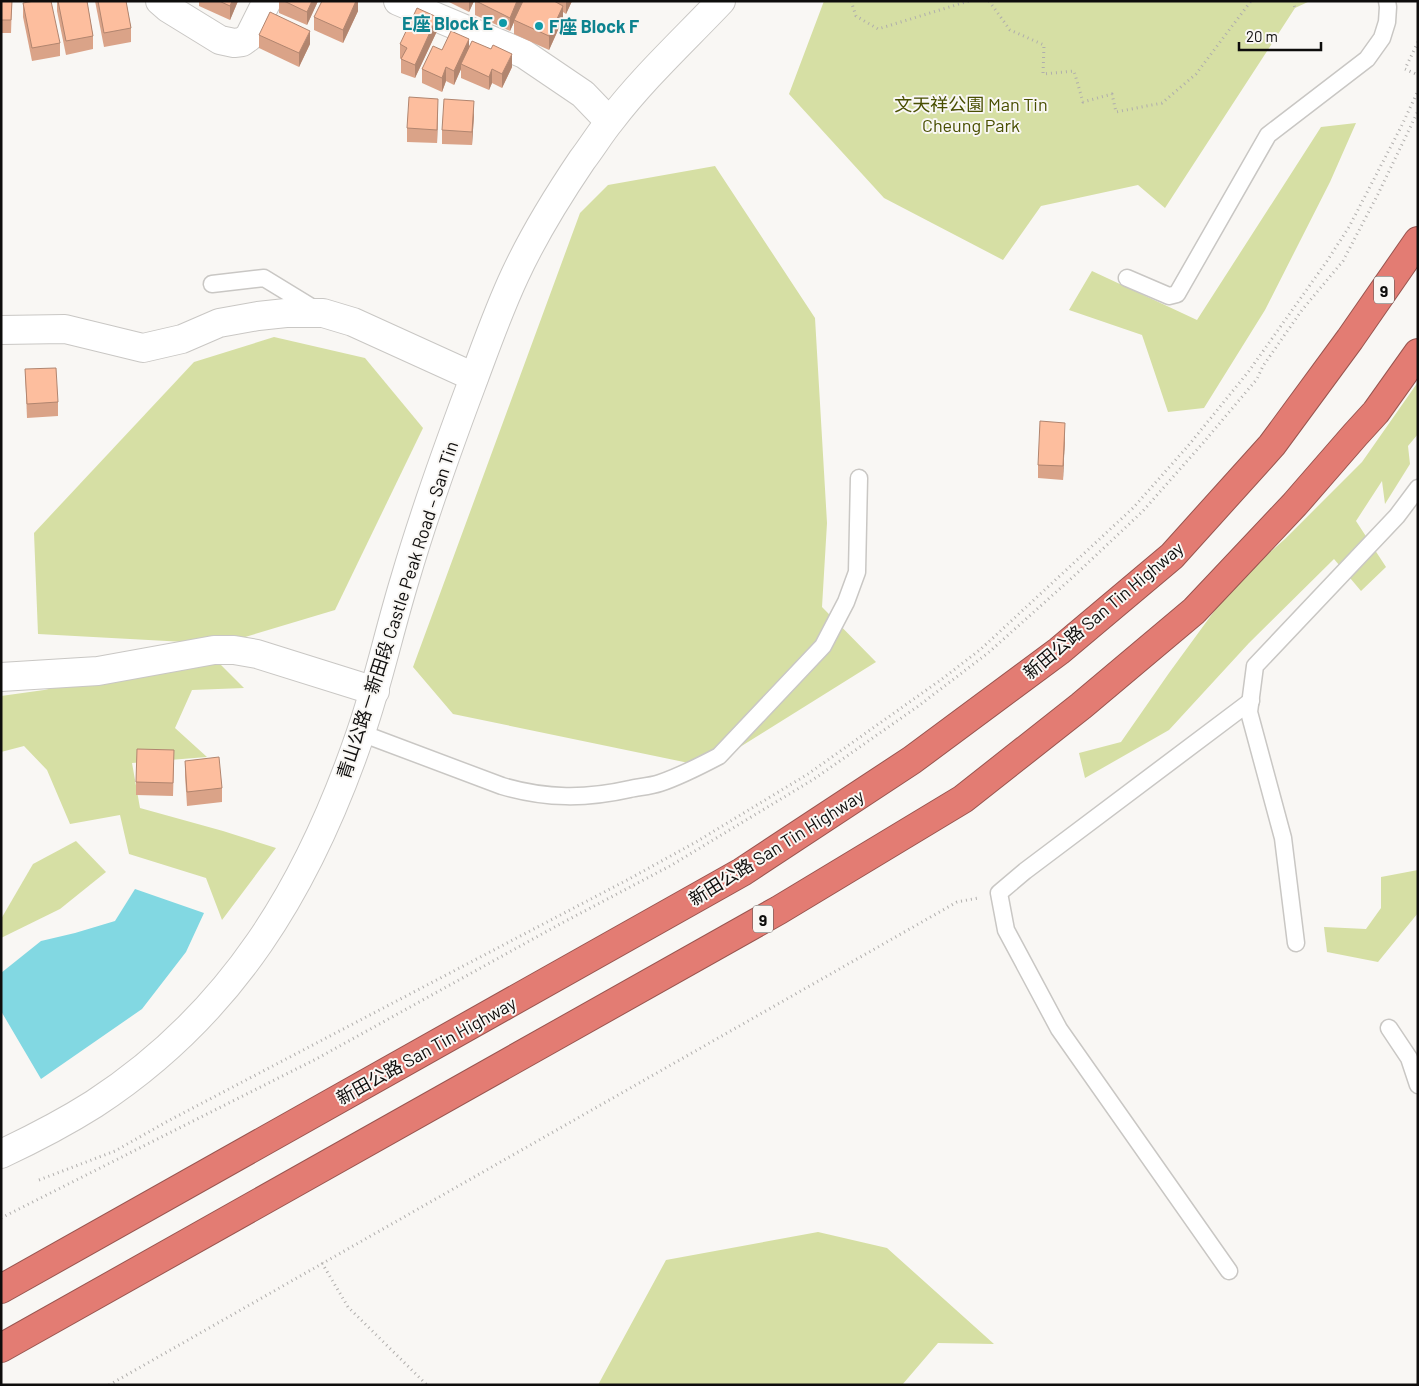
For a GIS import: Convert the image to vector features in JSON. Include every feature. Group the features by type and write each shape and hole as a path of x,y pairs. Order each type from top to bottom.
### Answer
{"highway":[{"name":"新田公路 San Tin Highway","path":"1,1288 742,872 912,760 1059,651 1172,556 1272,445 1350,339 1418,241"},
{"name":"9","path":"1,1348 779,910 963,799 1081,706 1194,611 1295,504 1361,430 1418,353"}],"main road":[{"path":"160,1 168,8 220,40 234,43 242,42 248,37 267,1"},
{"path":"398,1 524,54 582,94 609,121"},
{"name":"青山公路－新田段 Castle Peak Road – San Tin","path":"1,1154 36,1138 72,1117 123,1083 170,1045 232,980 266,934 297,882 330,814 361,733 375,691 417,539 474,377 500,310 528,248 561,191 609,121 721,1"},
{"path":"1,330 65,329 143,348 182,339 219,323 286,313 322,313 353,322 474,377"},
{"path":"1,677 98,670 203,651 224,650 257,654 375,691"}],"lane":[{"path":"1127,278 1169,296 1177,294 1268,135 1366,59 1382,38 1387,22 1387,1"},
{"path":"212,284 264,278 322,313"},
{"path":"361,733 502,786 522,792 557,796 592,796 649,786 681,775 719,756 823,646 846,602 857,572 859,478"},
{"path":"1296,943 1283,838 1249,712 1255,666 1396,516 1418,488"},
{"path":"1229,1271 1059,1030 1006,930 999,893 1025,871 1251,701"},
{"path":"1389,1028 1409,1058 1418,1085"}],"path":[{"path":"851,1 856,16 878,29 969,1"},
{"path":"990,1 1010,30 1044,45 1043,74 1074,71 1083,102 1112,94 1116,112 1162,103 1196,74 1251,1"},
{"path":"1293,1 1295,8"},
{"path":"1418,42 1405,69 1418,76"},
{"path":"39,1180 115,1151 168,1121 629,880 808,774 942,679 980,649 1133,508 1188,446 1249,371 1349,227 1418,91"},
{"path":"1,1218 318,1058 551,929 670,866 814,779 988,653 1143,511 1203,444 1257,379 1263,366 1302,310 1343,261 1418,111"},
{"path":"109,1385 957,902 999,893"},
{"path":"322,1263 348,1308 428,1385"}],"green space":[{"name":"文天祥公園 Man Tin Cheung Park","path":"824,1 1310,1 1295,8 1165,208 1138,185 1041,206 1003,260 884,198 789,94"},
{"path":"1356,123 1330,182 1265,310 1204,408 1168,412 1142,335 1069,310 1092,271 1197,320 1321,127"},
{"path":"715,166 815,318 827,523 822,607 876,662 708,767 453,714 413,667 580,213 608,185"},
{"path":"274,337 365,358 423,428 335,610 222,644 38,634 34,533 194,362"},
{"path":"1418,382 1418,434 1408,446 1410,464 1385,504 1382,481 1356,521 1386,567 1361,591 1334,559 1249,643 1169,730 1085,778 1079,753 1121,742 1234,584 1285,539 1362,462"},
{"path":"210,654 244,688 192,690 175,728 207,757 132,763 140,808 276,848 222,920 206,878 129,854 120,815 70,824 47,770 24,746 1,752 1,696 44,690"},
{"path":"76,841 106,872 60,909 1,938 1,919 33,864"},
{"path":"1418,870 1418,913 1378,962 1327,952 1324,927 1366,929 1381,908 1381,877"},
{"path":"818,1232 887,1248 994,1344 938,1343 902,1385 598,1385 666,1260"}],"water":[{"path":"135,889 204,913 186,952 142,1009 41,1079 1,1011 1,973 41,941 115,921"}],"building":[{"path":"1,1 12,1 11,20 1,20"},
{"path":"51,1 60,43 32,48 23,3"},
{"path":"58,1 87,1 93,36 66,41"},
{"path":"98,1 126,1 131,28 104,33"},
{"path":"219,1 232,1 230,6"},
{"path":"284,1 312,1 307,12"},
{"path":"322,1 356,1 343,30 314,17"},
{"path":"476,1 517,1 510,18"},
{"path":"523,1 554,1 563,6 549,36 514,20"},
{"path":"417,8 437,17 415,65 401,59 407,48 400,44"},
{"path":"270,12 310,31 299,53 259,35"},
{"path":"451,31 469,39 454,71 446,67 442,78 422,69 433,46 442,50"},
{"path":"472,41 491,49 493,45 512,54 502,74 492,69 489,77 461,64"},
{"path":"409,97 438,99 437,130 407,128"},
{"path":"444,99 474,101 472,132 442,130"},
{"path":"56,368 58,402 27,404 25,369"},
{"path":"1040,421 1065,423 1063,466 1038,465"},
{"path":"137,749 174,750 173,783 136,782"},
{"path":"219,757 222,788 187,792 185,761"}],"place":[{"name":"E座 Block E","path":"503,23"},
{"name":"F座 Block F","path":"539,26"}]}
